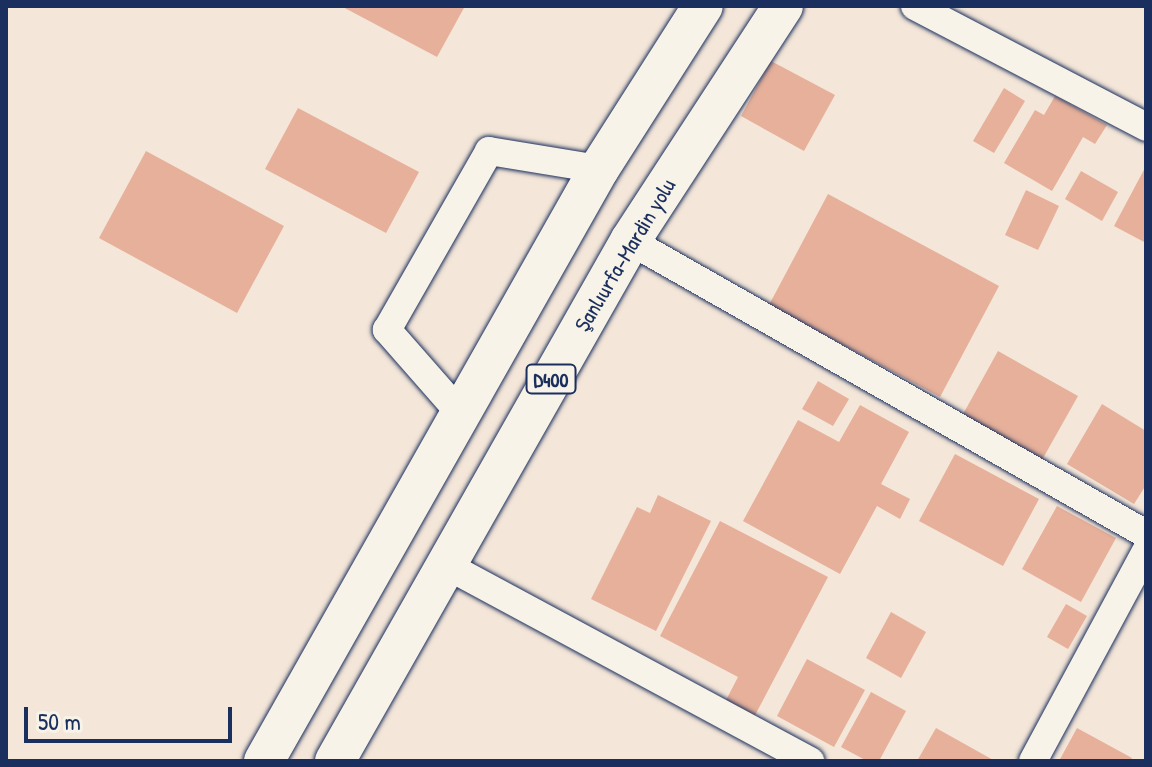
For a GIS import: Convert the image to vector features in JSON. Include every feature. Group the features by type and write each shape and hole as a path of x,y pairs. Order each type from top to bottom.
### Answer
{"highway":[{"name":"D400","path":"264,761 599,169 703,6"},
{"name":"Şanlıurfa-Mardin yolu","path":"335,761 444,564 630,241 783,6"}],"street":[{"path":"915,6 1146,127"},
{"path":"460,413 387,330 489,151 599,169"},
{"path":"630,241 1146,534"},
{"path":"1033,761 1146,551"},
{"path":"444,564 810,761"}],"building":[{"path":"341,6 465,6 437,57"},
{"path":"771,61 835,95 804,151 741,116"},
{"path":"1004,88 1025,101 994,153 973,141"},
{"path":"1055,96 1107,125 1095,144 1083,137 1052,191 1004,163 1035,110 1044,115"},
{"path":"298,108 419,172 386,233 265,169"},
{"path":"146,151 284,226 237,313 99,238"},
{"path":"1146,166 1146,243 1114,226"},
{"path":"1081,171 1118,192 1102,221 1065,199"},
{"path":"1026,190 1059,206 1038,250 1005,235"},
{"path":"828,194 999,286 940,397 769,305"},
{"path":"998,351 1078,396 1042,460 962,416"},
{"path":"818,381 849,399 833,426 802,409"},
{"path":"1102,404 1146,431 1146,485 1134,504 1067,464"},
{"path":"860,405 909,432 881,484 910,499 900,519 877,506 840,574 743,521 798,420 839,442"},
{"path":"955,454 1039,499 1003,566 919,521"},
{"path":"658,495 711,521 656,631 591,599 637,507 650,513"},
{"path":"1057,506 1116,538 1081,602 1022,569"},
{"path":"720,521 828,577 753,719 724,704 738,677 660,636"},
{"path":"1066,604 1087,616 1068,649 1047,637"},
{"path":"891,612 926,632 901,678 866,658"},
{"path":"807,659 865,690 834,747 777,716"},
{"path":"871,692 906,711 879,761 867,761 841,747"},
{"path":"936,728 995,761 917,761"},
{"path":"1077,728 1132,758 1130,761 1059,761"}]}
